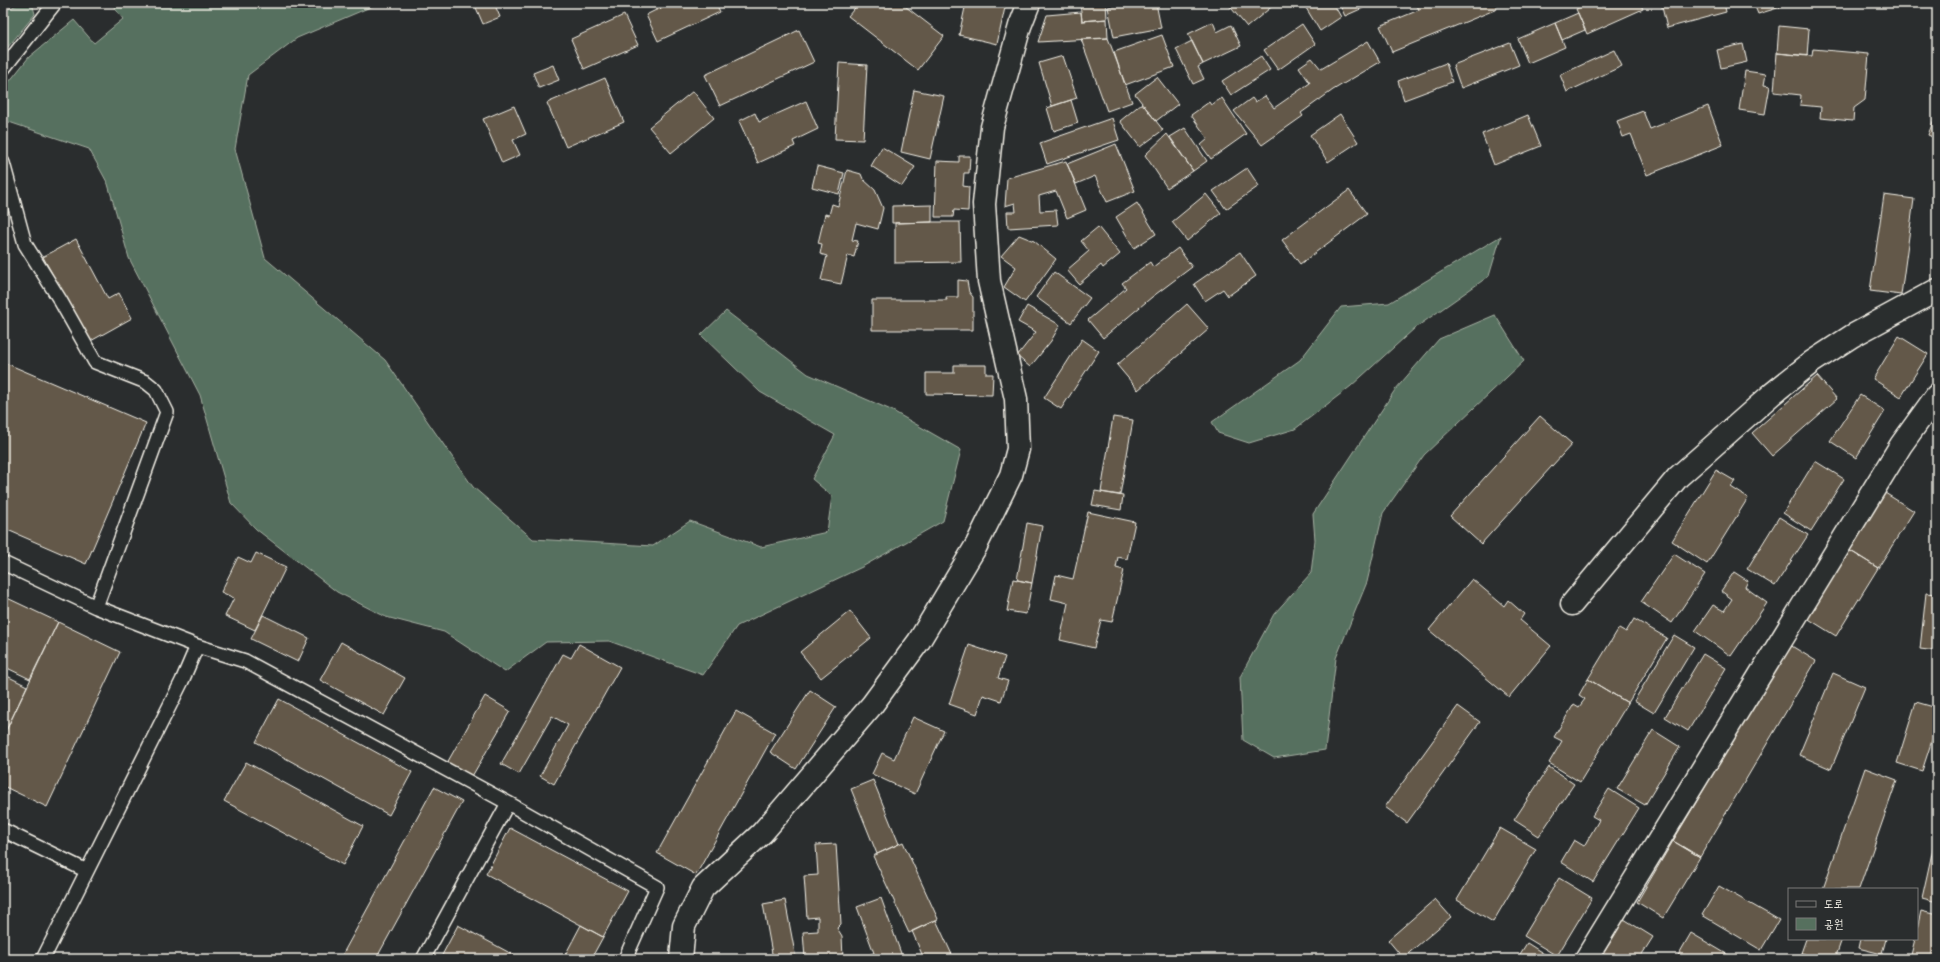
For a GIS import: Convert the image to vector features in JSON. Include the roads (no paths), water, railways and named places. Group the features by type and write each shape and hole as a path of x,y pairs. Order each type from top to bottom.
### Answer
{"street":[{"path":"681,959 684,926 703,888 762,833 872,706 923,634 976,546 1011,474 1018,449 1016,399 989,281 984,204 992,127 1020,26 1029,3"},
{"path":"1572,604 1678,477 1772,394 1812,362 1852,336 1937,290"},
{"path":"1586,959 1901,445 1937,395"}],"lane":[{"path":"3,69 55,3"},
{"path":"3,163 25,244 60,300 95,362 146,382 156,390 167,412 96,607"},
{"path":"3,563 96,607 197,646 245,661 508,803 657,887 624,959"},
{"path":"43,959 182,681 197,646"},
{"path":"423,959 508,803"},
{"path":"3,830 87,871"}]}
